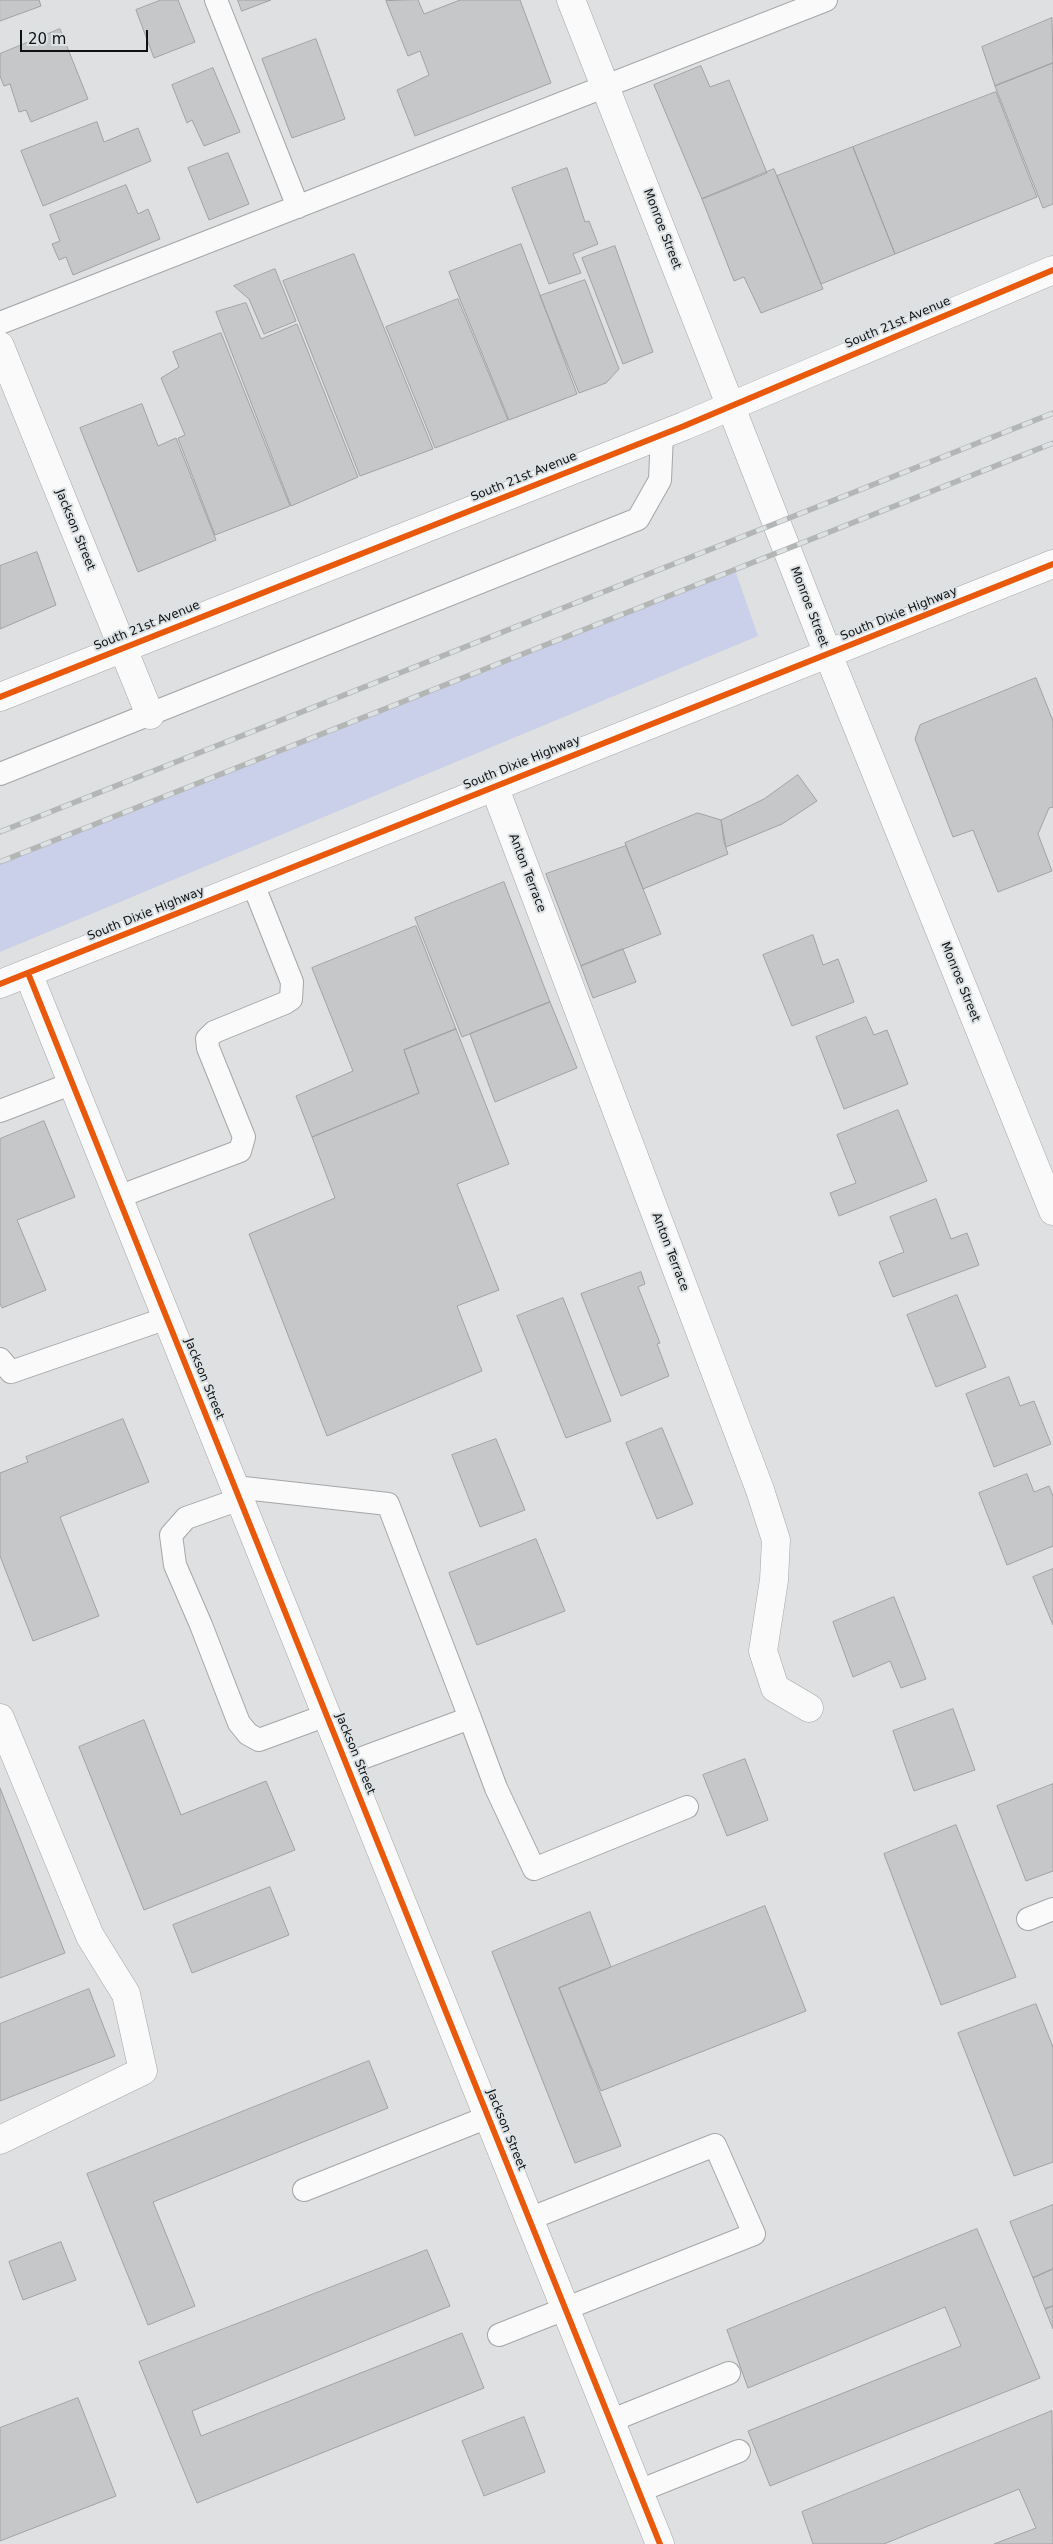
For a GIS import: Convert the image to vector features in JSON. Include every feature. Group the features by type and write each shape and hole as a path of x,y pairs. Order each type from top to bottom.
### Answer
{"street":[{"name":"Monroe Street","path":"571,0 828,654 1053,1211"},
{"name":"South 21st Avenue","path":"0,697 662,434 1053,270"},
{"name":"Jackson Street","path":"0,346 150,715"},
{"name":"South Dixie Highway","path":"0,984 1053,564"},
{"name":"Anton Terrace","path":"494,786 760,1490 776,1540 774,1580 763,1651 774,1688 810,1708"},
{"name":"Jackson Street","path":"28,973 660,2544"},
{"path":"0,1718 90,1936 126,1994 143,2071 0,2140"}],"lane":[{"path":"216,0 298,207"},
{"path":"0,323 826,0"},
{"path":"0,774 638,519 660,480 662,434"},
{"path":"118,1197 240,1151 243,1146 244,1137 208,1048 207,1039 214,1032 286,1003 291,999 292,982 252,884"},
{"path":"0,1111 73,1084"},
{"path":"0,1359 11,1372 167,1318"},
{"path":"327,1715 259,1740 248,1734 239,1723 175,1565 171,1535 186,1518 237,1493 388,1504 496,1788 534,1869 687,1807"},
{"path":"346,1764 470,1718"},
{"path":"1028,1919 1053,1909"},
{"path":"304,2190 488,2117"},
{"path":"498,2335 754,2234 715,2145 529,2220"},
{"path":"610,2421 729,2373"},
{"path":"639,2492 739,2451"}],"shaded area":[{"path":"735,570 758,636 0,952 0,862"}],"building":[{"path":"0,0 39,0 41,6 0,21"},
{"path":"161,0 178,0 195,42 154,58 136,10"},
{"path":"238,0 271,0 242,11"},
{"path":"418,0 424,14 460,0 520,0 551,83 415,136 397,90 429,75 420,51 408,56 386,1"},
{"path":"1052,18 1053,63 995,86 982,47"},
{"path":"60,29 88,99 31,122 26,110 19,112 10,84 4,86 0,76 0,54"},
{"path":"316,39 345,119 292,138 262,59"},
{"path":"1053,63 1053,204 1043,208 995,86"},
{"path":"701,66 710,87 729,80 767,173 702,199 654,85"},
{"path":"213,68 240,132 204,146 192,120 187,123 172,85"},
{"path":"996,92 1037,197 895,254 853,147"},
{"path":"97,122 104,142 138,128 151,161 43,206 21,151"},
{"path":"853,147 895,254 821,284 777,176"},
{"path":"228,153 249,204 209,220 188,168"},
{"path":"567,168 585,222 589,221 598,244 573,254 581,273 549,284 512,188"},
{"path":"774,169 823,289 761,313 744,277 734,281 702,199"},
{"path":"126,185 138,214 148,209 160,239 73,275 66,257 59,260 52,244 60,241 50,215"},
{"path":"521,244 577,394 509,420 449,272"},
{"path":"615,246 653,352 623,364 582,258"},
{"path":"354,254 433,449 360,476 283,281"},
{"path":"275,269 296,321 264,334 249,299 234,286"},
{"path":"585,280 619,369 606,383 579,393 540,296"},
{"path":"458,299 508,420 435,448 386,327"},
{"path":"246,303 261,339 297,324 358,477 291,506 216,312"},
{"path":"221,333 290,506 215,535 178,438 185,435 161,378 179,367 173,352"},
{"path":"142,404 158,446 176,438 216,540 138,572 80,428"},
{"path":"37,552 56,605 0,629 0,566"},
{"path":"1036,678 1053,721 1053,807 1049,808 1038,834 1052,871 998,892 973,830 953,837 915,739 920,725"},
{"path":"798,775 817,801 782,824 726,847 721,820 764,799"},
{"path":"698,813 721,820 728,854 643,889 625,843"},
{"path":"626,846 661,934 581,966 546,874"},
{"path":"504,882 550,1002 462,1037 415,918"},
{"path":"416,926 456,1029 404,1050 419,1093 312,1137 296,1096 353,1071 312,968"},
{"path":"813,935 823,965 838,959 854,1002 792,1026 763,955"},
{"path":"623,949 636,982 593,998 581,966"},
{"path":"550,1002 577,1068 495,1102 470,1034"},
{"path":"866,1017 874,1035 887,1030 908,1084 844,1109 816,1037"},
{"path":"456,1029 509,1164 457,1184 499,1290 457,1306 482,1371 327,1436 249,1234 335,1198 312,1137 419,1093 404,1050"},
{"path":"898,1110 927,1181 839,1216 830,1193 856,1183 837,1135"},
{"path":"44,1121 75,1197 17,1220 46,1290 2,1308 0,1303 0,1139"},
{"path":"936,1199 951,1239 967,1233 979,1265 893,1297 879,1262 904,1252 890,1217"},
{"path":"641,1272 645,1284 638,1287 660,1343 657,1344 669,1376 621,1396 581,1294"},
{"path":"957,1295 986,1367 936,1387 907,1315"},
{"path":"563,1298 611,1421 566,1438 517,1316"},
{"path":"1009,1377 1020,1406 1034,1401 1051,1444 994,1467 966,1394"},
{"path":"123,1419 149,1482 60,1517 99,1616 33,1641 0,1556 0,1473 28,1462 26,1457"},
{"path":"662,1428 693,1504 657,1519 626,1443"},
{"path":"496,1439 525,1510 480,1527 452,1455"},
{"path":"1027,1474 1034,1492 1049,1486 1053,1496 1053,1546 1007,1565 979,1493"},
{"path":"536,1539 565,1611 477,1645 449,1573"},
{"path":"1053,1569 1053,1625 1033,1577"},
{"path":"894,1597 926,1679 901,1688 890,1661 853,1677 833,1622"},
{"path":"953,1709 975,1770 914,1791 893,1731"},
{"path":"144,1720 181,1815 266,1781 295,1850 144,1910 79,1747"},
{"path":"745,1759 768,1820 727,1836 703,1775"},
{"path":"1053,1784 1053,1871 1026,1881 997,1806"},
{"path":"0,1788 65,1953 0,1978"},
{"path":"956,1825 1016,1977 941,2005 884,1854"},
{"path":"270,1887 289,1935 192,1973 173,1925"},
{"path":"765,1906 806,2011 601,2091 559,1988"},
{"path":"590,1912 611,1967 559,1988 621,2146 575,2163 492,1952"},
{"path":"89,1989 115,2056 0,2101 0,2024"},
{"path":"1036,2004 1053,2047 1053,2162 1014,2176 958,2033"},
{"path":"369,2061 388,2108 153,2202 195,2306 148,2325 87,2174"},
{"path":"1053,2205 1053,2269 1033,2278 1010,2222"},
{"path":"977,2229 1040,2378 770,2486 748,2431 961,2346 945,2307 748,2388 727,2330"},
{"path":"61,2242 76,2280 23,2300 9,2262"},
{"path":"427,2250 450,2306 192,2411 201,2436 462,2333 484,2388 197,2503 139,2362"},
{"path":"1053,2269 1053,2306 1045,2309 1033,2278"},
{"path":"1053,2306 1053,2329 1045,2309"},
{"path":"78,2398 116,2496 0,2541 0,2428"},
{"path":"1052,2411 1053,2544 994,2544 1036,2528 1019,2489 884,2544 813,2544 802,2512"},
{"path":"524,2417 545,2472 484,2496 462,2441"}],"railway":[{"path":"0,832 1053,413"},
{"path":"0,862 1053,443"}],"cycle path":[{"path":"0,697 684,426 1053,270"},
{"path":"0,984 1053,564"},
{"path":"28,973 660,2544"}]}
